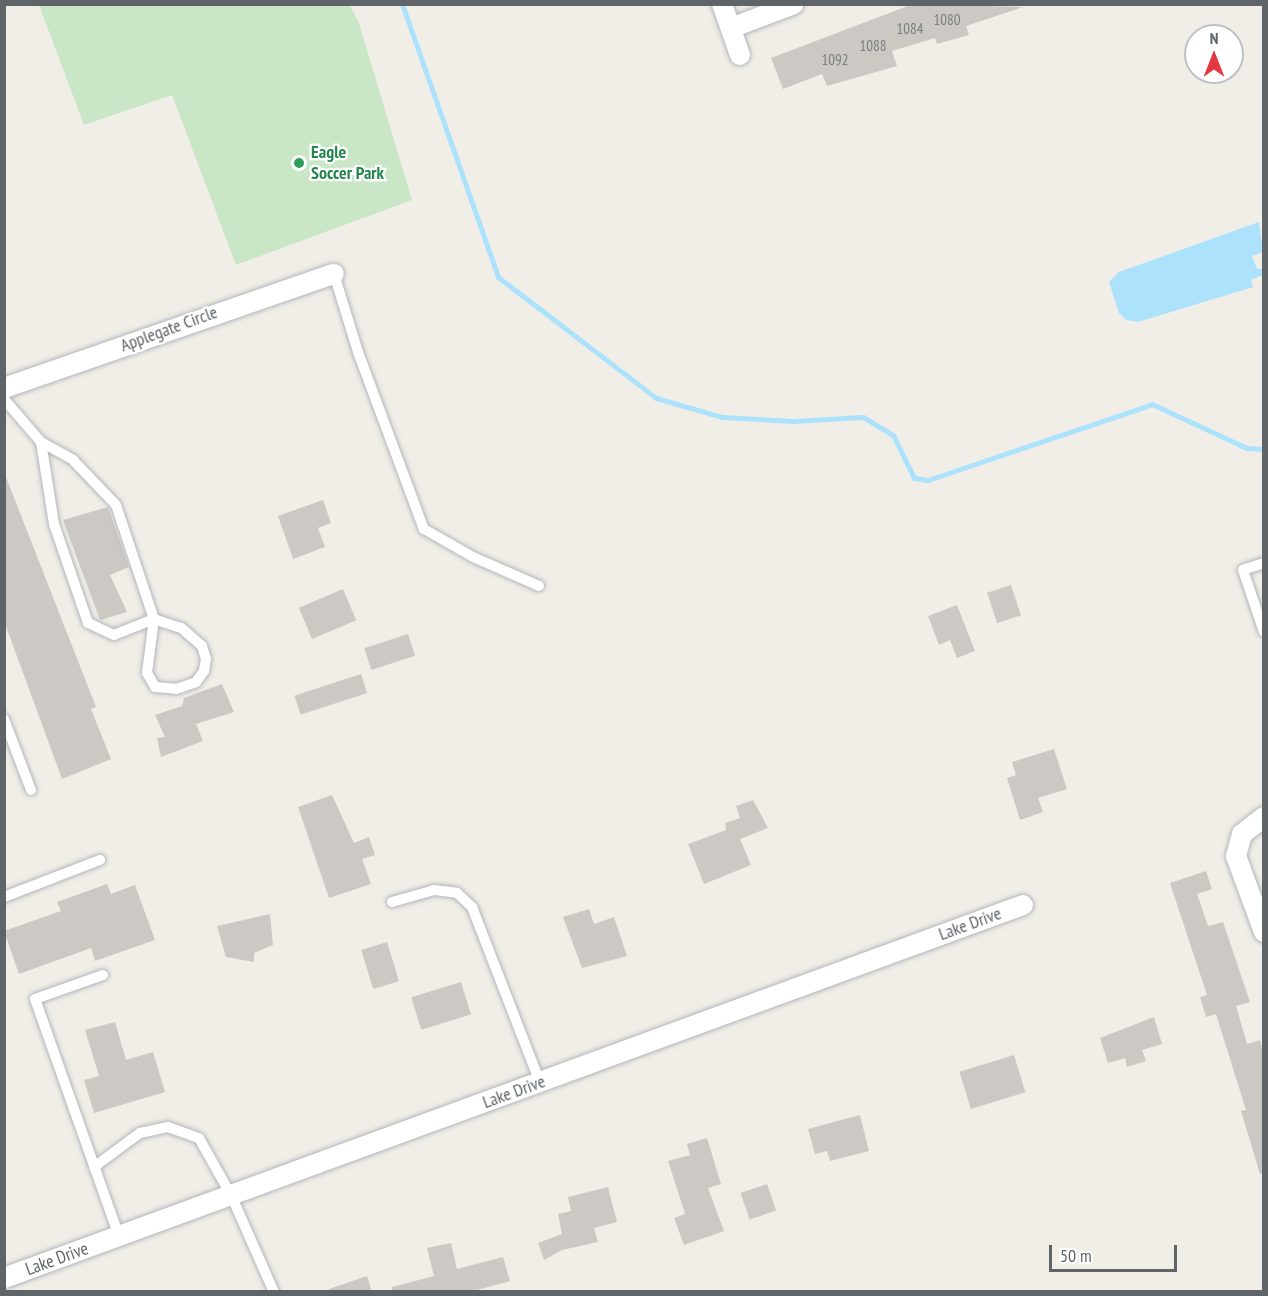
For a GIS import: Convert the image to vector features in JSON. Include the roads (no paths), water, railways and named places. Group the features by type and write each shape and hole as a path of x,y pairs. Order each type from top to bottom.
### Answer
{"street":[{"path":"722,4 740,55"},
{"path":"730,28 794,4"},
{"name":"Applegate Circle","path":"4,388 334,274"},
{"path":"1263,817 1242,834 1236,856 1263,932"},
{"name":"Lake Drive","path":"4,1278 1023,905"}],"lane":[{"path":"334,274 358,352 424,529 473,557 539,586"},
{"path":"4,399 41,442 73,460 116,505 154,619 147,673 155,687 176,689 196,682 204,670 206,659 202,646 181,628 154,619 114,634 88,623 54,524 41,442"},
{"path":"1263,563 1243,570 1261,616 1263,632"},
{"path":"4,719 31,790"},
{"path":"4,897 100,860"},
{"path":"392,902 434,890 457,893 472,907 540,1082"},
{"path":"103,975 35,999 118,1236"},
{"path":"94,1167 140,1133 168,1127 199,1138 231,1195 274,1292"}],"water":[{"path":"1259,222 1263,252 1252,256 1257,269 1263,269 1263,275 1251,280 1253,287 1138,322 1126,320 1119,313 1109,282 1119,272"}],"waterway":[{"path":"402,4 498,277 656,398 722,417 793,421 863,417 893,435 914,478 928,480 1152,404 1247,448 1264,449"}],"place":[{"name":"Eagle Soccer Park","path":"299,163"}]}
